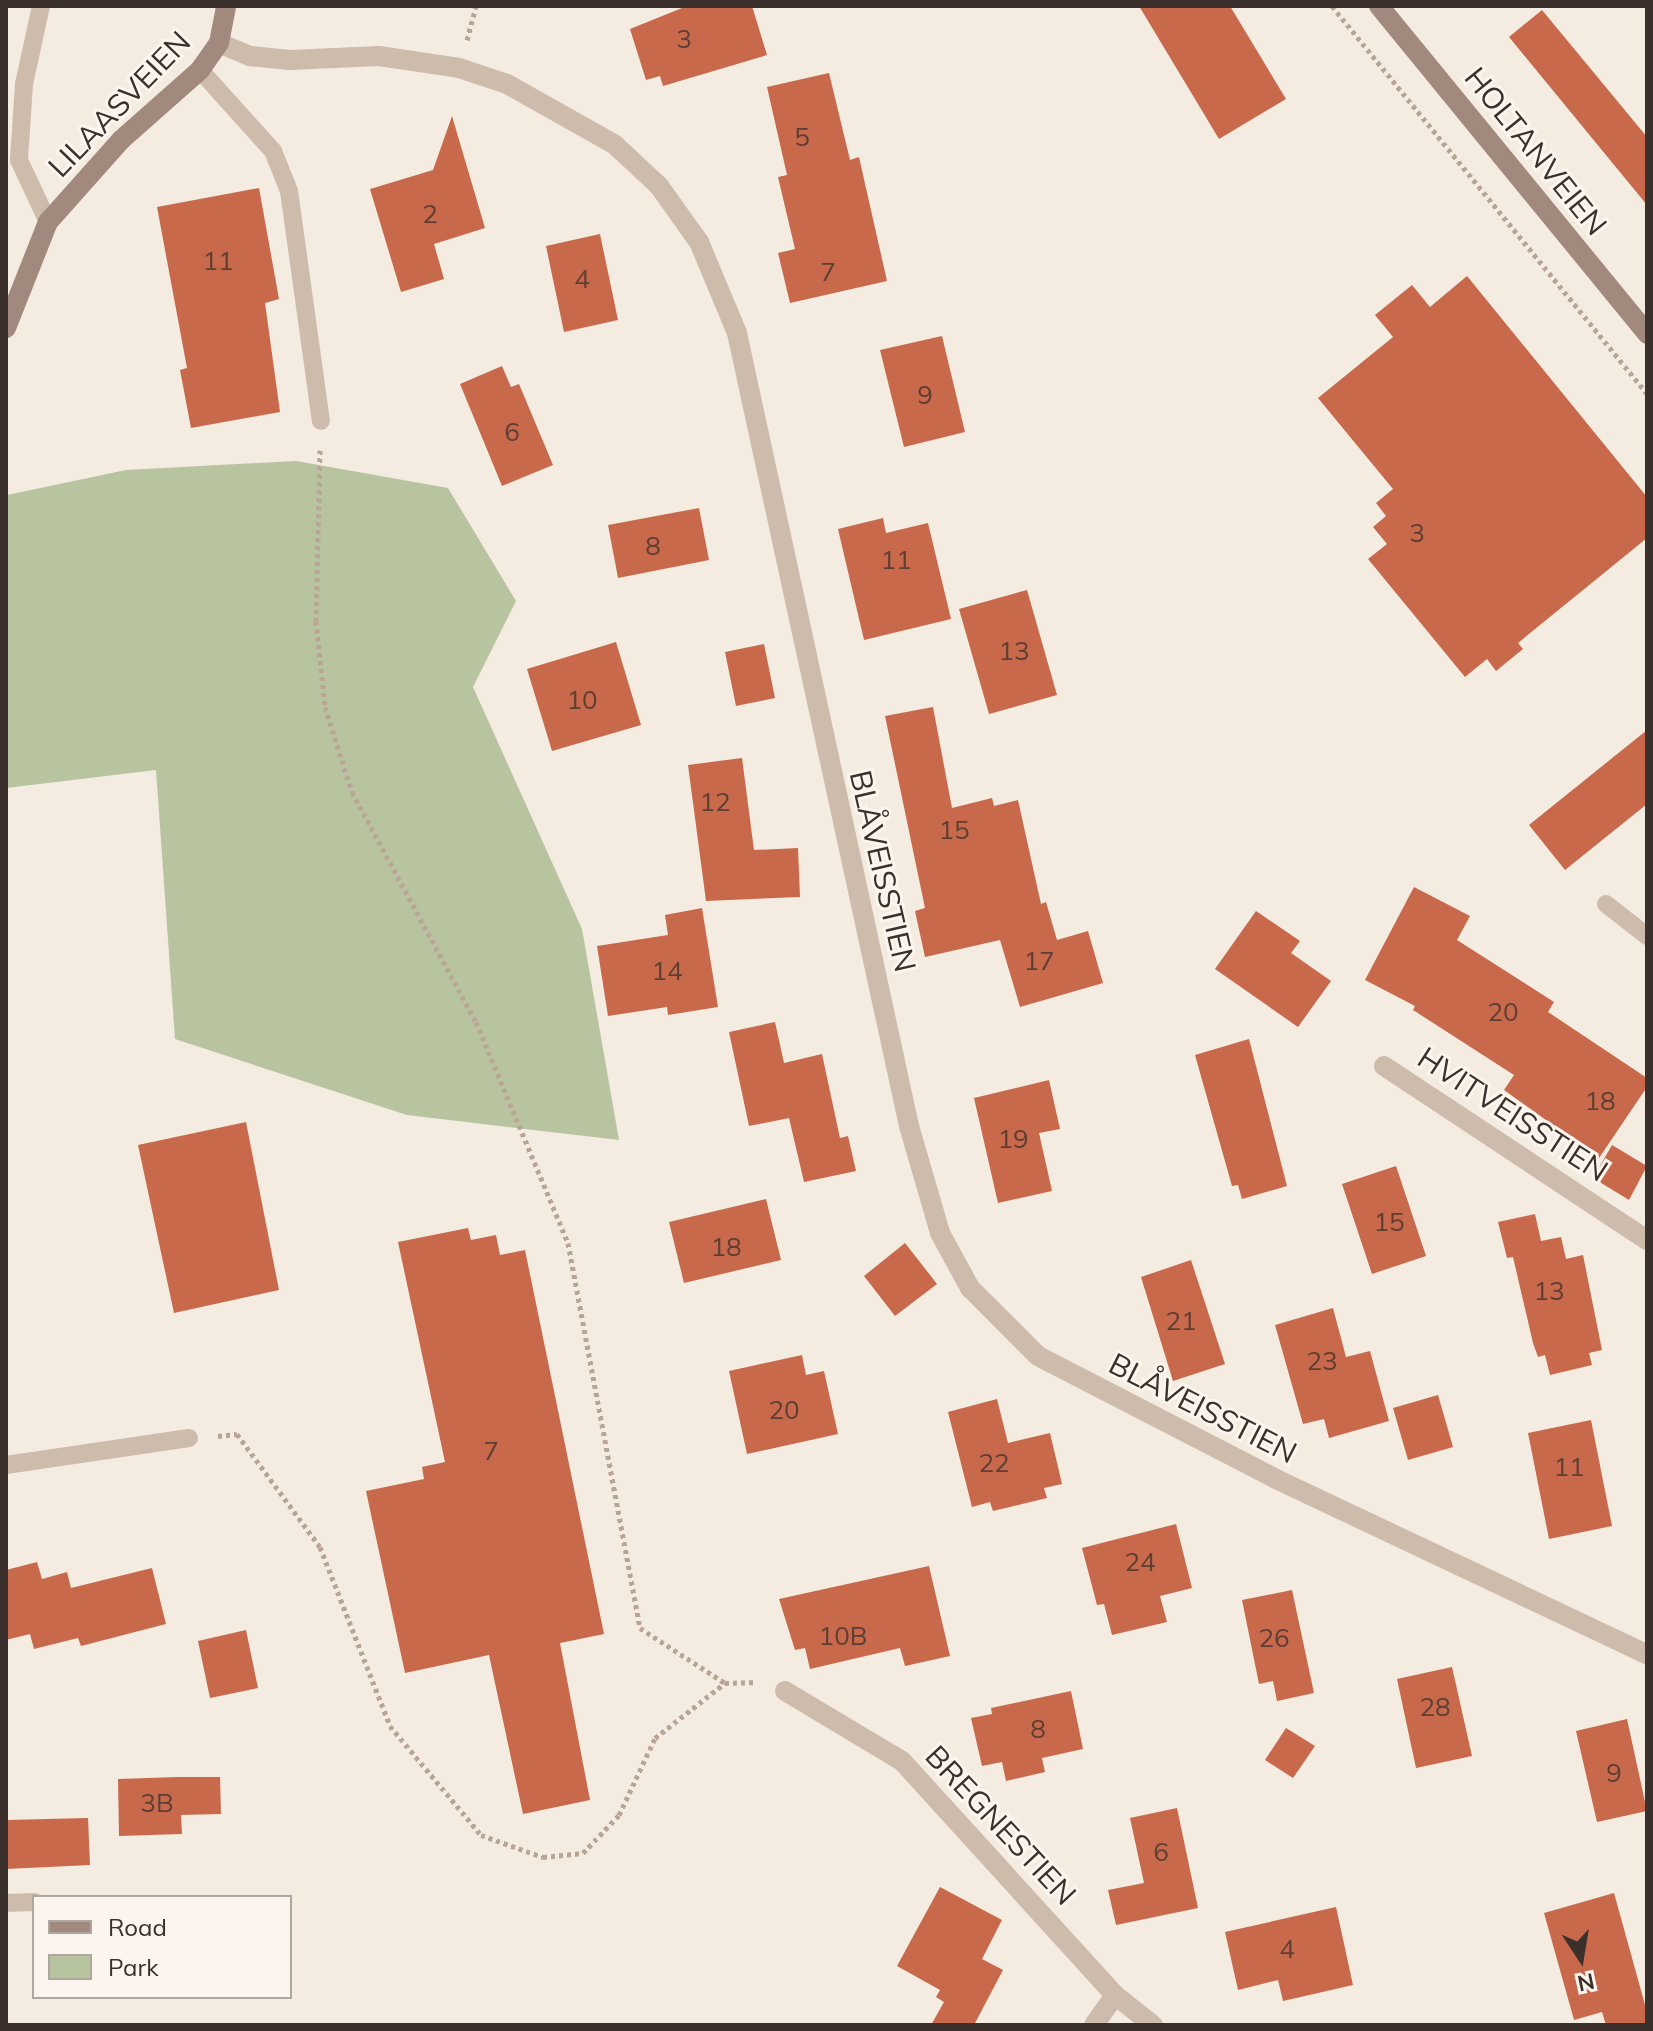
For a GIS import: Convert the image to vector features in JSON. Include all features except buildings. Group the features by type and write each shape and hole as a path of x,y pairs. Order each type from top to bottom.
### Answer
{"main road":[{"name":"LILAASVEIEN","path":"6,328 48,222 121,140 200,70 219,43 226,6"},
{"name":"HOLTANVEIEN","path":"1379,6 1647,334"}],"street":[{"name":"BLÅVEISSTIEN","path":"219,43 250,56 290,60 379,56 459,68 507,84 614,144 659,186 699,242 737,333 909,1126 940,1233 970,1288 1038,1356 1276,1479 1647,1654"},
{"name":"HVITVEISSTIEN","path":"1384,1066 1647,1240"},
{"name":"BREGNESTIEN","path":"785,1691 902,1761 1115,1995 1153,2025"},
{"path":"1094,2025 1115,1995"}],"lane":[{"path":"41,6 24,84 19,160 48,222"},
{"path":"200,70 273,151 289,191 321,421"},
{"path":"1606,904 1647,936"},
{"path":"6,1465 189,1438"},
{"path":"6,1903 32,1902"}],"path":[{"path":"1332,6 1647,393"},
{"path":"321,421 316,621 325,707 352,792 476,1022 568,1243 640,1628 725,1683"},
{"path":"189,1438 237,1434 320,1547 390,1726 481,1835 543,1857 583,1853 619,1815 655,1738 725,1683 753,1681 785,1691"}],"green space":[{"path":"296,461 448,488 516,601 473,687 582,929 619,1140 407,1115 175,1039 156,770 6,788 7,495 126,470"}]}
